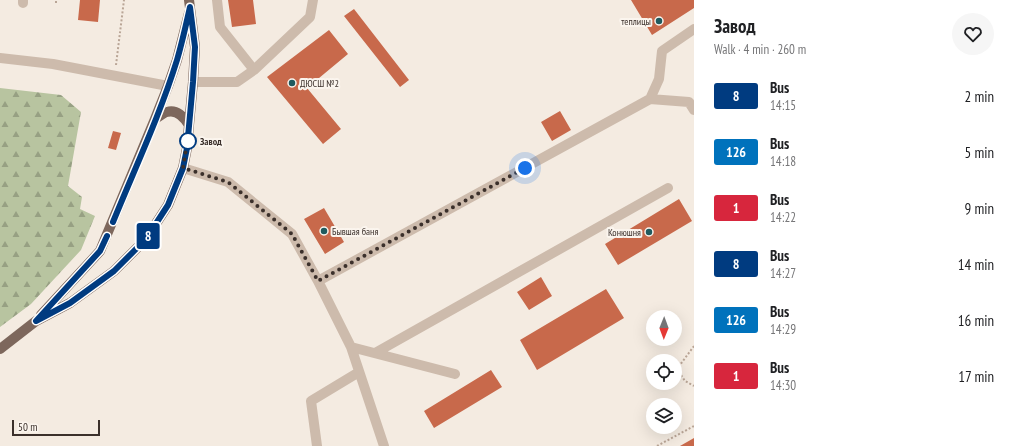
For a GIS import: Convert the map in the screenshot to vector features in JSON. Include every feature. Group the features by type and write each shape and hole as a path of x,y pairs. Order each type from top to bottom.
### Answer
{"main road":[{"path":"36,321 70,303 114,271 146,239 168,205 183,168 187,148 195,47 190,3"},
{"path":"0,349 36,321 100,251 168,86 177,60 190,3"},
{"path":"155,119 167,112 175,112 183,116 189,125"}],"street":[{"path":"217,0 220,27 254,70"},
{"path":"193,82 237,82 254,70 310,17 313,0"},
{"path":"650,99 658,79 662,51 694,29"},
{"path":"0,58 53,64 168,86"},
{"path":"318,281 650,99 689,102 694,110"},
{"path":"183,168 228,182 292,234 318,281 351,347 384,446"},
{"path":"375,353 668,188"},
{"path":"351,347 455,374"},
{"path":"317,446 311,401 359,372"}],"path":[{"path":"115,76 124,0"},
{"path":"694,346 677,369 685,381 694,386"},
{"path":"657,446 694,426"}],"green space":[{"path":"0,88 61,95 81,112 68,186 82,197 80,209 95,216 81,250 31,304 0,327"}],"building":[{"path":"80,0 100,0 98,22 78,20"},
{"path":"228,0 253,0 256,24 232,27"},
{"name":"теплицы","path":"631,0 694,0 694,8 652,35"},
{"path":"354,9 409,80 400,87 344,16"},
{"name":"ДЮСШ №2","path":"329,30 348,54 307,88 341,129 323,144 267,77"},
{"path":"560,111 571,130 552,141 541,122"},
{"path":"113,131 121,133 116,150 108,148"},
{"name":"Конюшня","path":"679,199 692,221 618,265 605,244"},
{"name":"Бывшая баня","path":"324,208 344,242 325,254 304,219"},
{"path":"541,277 552,296 529,310 517,292"},
{"path":"606,289 624,318 537,370 520,340"},
{"path":"491,370 502,387 434,428 424,411"},
{"path":"694,438 694,446 680,446"}],"bus line":[{"name":"8","path":"107,236 100,251 36,321 70,303 114,271 146,239 168,205 183,168 187,148 195,47 190,7 177,60 168,86 113,222"}],"place":[{"name":"теплицы","path":"659,21"},
{"name":"ДЮСШ №2","path":"292,83"},
{"name":"Завод","path":"188,141"},
{"name":"Бывшая баня","path":"324,231"},
{"name":"Конюшня","path":"649,232"}],"route":[{"path":"188,141 188,136 183,168 228,182 292,234 318,281 525,168"}]}
